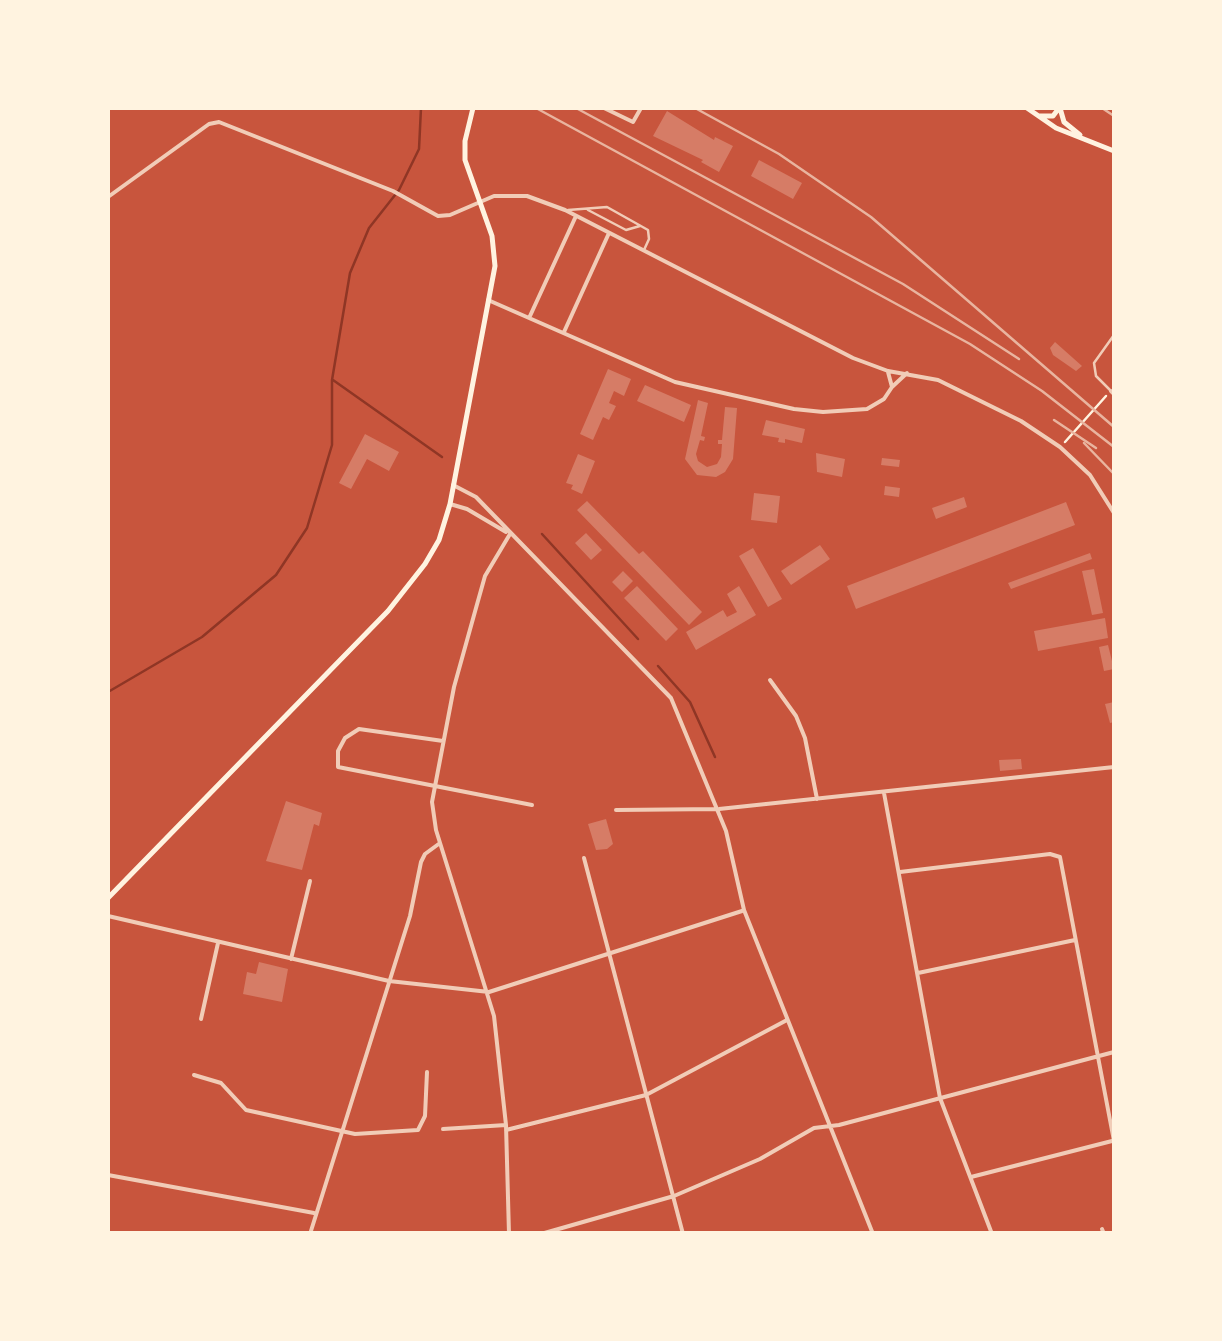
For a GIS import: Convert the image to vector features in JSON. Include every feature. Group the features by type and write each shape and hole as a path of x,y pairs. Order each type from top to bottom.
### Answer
{"main road":[{"path":"108,898 388,610 432,554 450,504 495,254 464,148 472,108"},
{"path":"1027,108 1056,128 1114,151"},
{"path":"1038,116 1053,116 1060,108"},
{"path":"1060,108 1064,122 1082,137"}],"street":[{"path":"604,108 633,122 640,108"},
{"path":"108,197 209,124 219,122 396,193 442,217 494,196 517,194 565,210 853,358 888,371 938,380 1034,430 1090,475 1114,513"},
{"path":"530,317 576,216"},
{"path":"564,332 609,233"},
{"path":"488,300 675,382 794,409 868,410 884,399 907,373"},
{"path":"888,371 892,387"},
{"path":"453,485 476,497 671,698 726,830 744,910 873,1234"},
{"path":"450,504 510,534"},
{"path":"509,1234 506,1128 498,1046 488,992 434,815 435,786 454,686 485,576 510,534"},
{"path":"770,680 796,716 805,738 817,799"},
{"path":"443,741 359,728 345,738 338,751 338,766 532,805"},
{"path":"616,810 718,809 1114,767"},
{"path":"884,793 940,1098 992,1234"},
{"path":"310,1234 414,899 421,862 440,843"},
{"path":"899,872 1050,854 1058,855 1062,861 1114,1141 971,1177"},
{"path":"584,858 683,1234"},
{"path":"291,959 310,881"},
{"path":"108,916 389,981 488,992 744,910"},
{"path":"917,973 1075,940"},
{"path":"201,1019 218,943"},
{"path":"444,1129 506,1128 646,1094 787,1020"},
{"path":"541,1234 674,1196 760,1159 814,1128 1114,1052"},
{"path":"194,1075 222,1083 246,1110 340,1132 418,1130 425,1116 426,1072"},
{"path":"108,1176 316,1213"}],"lane":[{"path":"565,210 607,207 648,230 650,239 644,251"},
{"path":"586,208 626,230 641,226"},
{"path":"1113,392 1096,376 1094,364 1114,335"}],"path":[{"path":"1068,439 1103,400"}],"building":[{"path":"667,111 714,140 715,137 733,146 719,172 653,136"},
{"path":"759,160 802,183 793,199 751,176"},
{"path":"1055,342 1082,366 1076,371 1053,355 1050,348"},
{"path":"608,369 631,379 624,396 614,391 609,403 616,406 609,420 603,417 593,440 580,434"},
{"path":"645,385 691,405 684,422 637,401"},
{"path":"698,400 708,403 701,436 705,437 700,440 696,454 707,467 717,464 721,457 722,444 718,440 722,440 725,407 737,408 733,459 725,472 716,477 697,475 685,459"},
{"path":"766,420 805,429 802,443 785,439 785,443 778,442 779,438 762,435"},
{"path":"365,434 399,452 389,471 367,459 351,489 339,483"},
{"path":"816,453 845,459 842,477 817,472"},
{"path":"578,454 595,461 582,494 566,483"},
{"path":"882,458 900,460 899,467 881,465"},
{"path":"885,486 900,488 899,497 884,495"},
{"path":"754,493 780,496 777,523 751,520"},
{"path":"964,497 967,507 936,519 932,508"},
{"path":"587,501 702,612 689,625 577,510"},
{"path":"1066,502 1075,525 856,609 847,586"},
{"path":"586,533 602,550 591,560 575,543"},
{"path":"820,545 830,559 791,585 781,571"},
{"path":"753,548 782,599 768,607 739,556"},
{"path":"1090,553 1092,559 1011,589 1008,583"},
{"path":"1094,569 1103,613 1092,615 1082,571"},
{"path":"623,571 633,581 622,592 612,582"},
{"path":"637,586 678,629 666,641 624,598"},
{"path":"739,586 756,615 696,650 686,632 723,610 727,617 737,612 727,594"},
{"path":"1105,618 1108,638 1038,651 1034,631"},
{"path":"1108,645 1114,669 1104,671 1099,647"},
{"path":"1114,702 1114,722 1110,723 1105,704"},
{"path":"1021,759 1022,769 1000,771 999,760"},
{"path":"286,801 322,813 319,826 314,824 302,870 266,861"},
{"path":"606,819 613,844 596,850 588,824"},
{"path":"259,962 288,969 282,1002 243,994 247,972 256,974"}],"waterway":[{"path":"108,692 202,637 276,575 307,528 332,445 332,380 350,273 369,228 399,190 419,149 421,108"},
{"path":"333,380 442,457"},
{"path":"542,534 638,639"},
{"path":"658,666 690,702 715,757"}],"railway":[{"path":"536,108 970,344 1042,391 1114,447"},
{"path":"576,108 903,284 1019,359"},
{"path":"695,108 779,154 871,217 1114,427"},
{"path":"1102,108 1114,116"},
{"path":"1054,420 1096,448"},
{"path":"1084,443 1114,474"}]}
